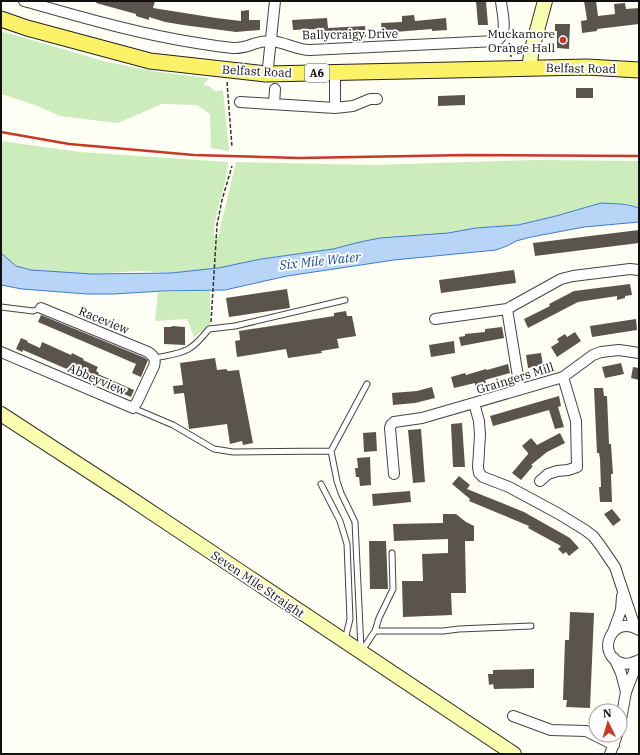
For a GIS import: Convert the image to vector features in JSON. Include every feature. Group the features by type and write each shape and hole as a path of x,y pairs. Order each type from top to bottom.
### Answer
{"main road":[{"path":"530,68 532,49 545,1"},
{"name":"Belfast Road","path":"1,19 27,28 150,61 266,74 587,67 639,70"},
{"name":"Seven Mile Straight","path":"1,414 514,754"}],"street":[{"name":"Ballycraigy Drive","path":"24,1 144,34 223,47 239,48 258,41 270,41 280,42 294,48 310,50 491,42 498,40 502,36"},
{"path":"266,74 275,1"},
{"path":"501,1 502,36"},
{"path":"334,108 335,73"},
{"path":"274,104 275,89"},
{"path":"240,102 334,108 353,106 363,97 377,99"},
{"path":"435,318 507,309 561,279 611,271 630,269 639,270"},
{"name":"Raceview","path":"41,308 148,352 154,358"},
{"path":"507,309 520,389"},
{"path":"563,377 593,355 601,352 619,350 639,353"},
{"name":"Abbeyview","path":"1,352 133,408 154,366 154,358"},
{"name":"Graingers Mill","path":"540,481 548,474 577,467 576,420 563,377 474,403 480,428 479,473 483,477 509,487 528,497 589,533 600,545 617,572 637,628"},
{"path":"394,474 390,428 392,423 422,418 474,403"},
{"name":"Graingers Mill","path":"614,658 608,648 609,637 621,610 622,588"},
{"path":"612,632 623,626 637,628"},
{"path":"614,658 625,664 632,664 638,660"},
{"path":"614,658 621,673 626,692"},
{"path":"624,703 626,692 638,660"},
{"path":"513,716 551,730 588,732 612,750"}],"lane":[{"path":"154,358 186,352 199,342 209,329 235,326 346,300"},
{"path":"1,307 33,311 41,308"},
{"path":"361,652 355,522 341,493 331,451 367,384"},
{"path":"133,408 173,424 214,449 233,452 331,451"},
{"path":"322,484 340,521 347,544 350,619 345,641"},
{"path":"361,652 375,632 379,618 393,589 392,553"},
{"path":"375,632 443,631 531,626"}],"path":[{"path":"502,36 510,45 512,68"},
{"path":"227,76 232,147"},
{"path":"211,325 216,235 222,200 232,166"}],"green space":[{"path":"1,31 107,62 159,72 209,78 203,85 209,86 215,91 223,90 229,151 211,148 210,114 197,105 162,104 118,123 60,116 35,105 1,94"},
{"path":"1,141 80,152 228,162 216,217 214,237 218,237 236,162 373,165 535,160 639,161 639,207 628,204 615,205 601,203 518,225 476,228 448,233 392,238 333,249 259,259 218,268 171,273 140,271 92,274 31,270 16,266 1,253"},
{"path":"210,291 210,325 194,337 187,319 155,321 158,292"}],"water":[{"name":"Six Mile Water","path":"601,203 625,204 639,208 639,222 584,227 531,237 516,241 496,250 394,260 287,276 225,290 87,294 22,289 1,285 1,253 16,266 31,270 92,274 171,273 218,268 261,259 333,249 380,238 448,233 476,228 518,225"}],"building":[{"path":"97,1 155,1 153,8 241,21 241,11 249,10 249,20 260,20 260,30 236,32 165,22 149,17 149,20 136,16 136,14 96,3"},
{"path":"476,1 486,1 488,25 478,25"},
{"path":"584,1 596,1 598,16 615,14 614,4 625,3 626,9 639,8 639,24 597,29 597,31 582,33 581,21 587,20"},
{"path":"414,15 415,21 446,18 447,30 432,31 432,29 382,33 381,23 402,22 402,16"},
{"path":"327,18 328,28 365,26 366,37 320,39 319,29 293,30 292,20"},
{"name":"Muckamore Orange Hall","path":"555,24 570,24 569,49 557,48 557,31 555,31"},
{"path":"576,88 593,88 593,98 576,98"},
{"path":"465,95 465,105 438,106 438,96"},
{"path":"639,230 639,243 535,256 533,243"},
{"path":"514,270 516,283 441,293 439,280"},
{"path":"630,284 632,295 625,296 625,298 617,300 617,296 578,302 528,328 524,319 550,306 549,304 574,291"},
{"path":"287,289 290,308 229,317 226,298"},
{"path":"346,311 347,316 352,316 356,336 337,339 339,348 321,351 322,353 288,358 286,349 237,357 235,341 240,340 239,331 334,316 334,313"},
{"path":"41,315 145,358 148,360 141,377 132,373 136,364 38,322"},
{"path":"636,319 637,330 592,337 590,326"},
{"path":"164,327 185,327 185,345 164,344"},
{"path":"502,327 504,338 461,346 459,337 465,336 465,334 485,332 485,329"},
{"path":"575,332 581,341 557,357 551,347 559,342 557,339 565,334 567,337"},
{"path":"21,338 40,348 42,342 84,359 83,360 98,367 96,371 99,373 98,374 134,390 131,397 23,350 22,352 16,349"},
{"path":"454,341 455,353 431,357 429,345"},
{"path":"541,353 543,365 528,368 526,355"},
{"path":"215,358 217,370 239,370 253,443 243,445 242,441 230,444 227,424 189,429 184,393 174,394 173,386 183,385 180,363"},
{"path":"621,363 624,374 605,378 602,367"},
{"path":"508,364 510,373 485,380 486,383 475,386 475,383 454,388 451,377 465,373 466,375"},
{"path":"633,367 639,368 639,380 631,378"},
{"path":"432,387 435,398 415,403 393,405 392,393 417,391"},
{"path":"594,388 603,388 604,396 607,396 609,444 611,444 613,474 611,474 612,502 600,502 600,459 599,453 597,453"},
{"path":"559,396 561,406 558,407 564,427 555,429 549,410 493,426 490,416"},
{"path":"462,423 465,467 453,467 451,424"},
{"path":"421,429 425,482 413,483 408,430"},
{"path":"376,432 377,451 364,452 363,433"},
{"path":"560,433 565,443 547,452 531,465 533,466 521,480 512,473 528,454 522,446 531,438 537,445"},
{"path":"370,457 371,485 360,486 359,477 356,477 355,468 358,468 357,458"},
{"path":"459,476 470,485 467,489 524,512 570,538 579,548 569,556 566,552 563,554 558,549 561,546 528,528 529,526 469,501 470,499 452,484"},
{"path":"410,491 411,502 373,506 372,494"},
{"path":"612,509 621,520 613,526 604,514"},
{"path":"443,514 456,514 474,526 474,541 465,541 466,593 451,593 452,615 403,617 402,581 423,581 422,554 448,553 448,539 394,541 393,524 443,523"},
{"path":"369,541 386,541 388,589 370,589"},
{"path":"570,612 594,613 590,703 588,703 588,708 566,707 567,700 563,700 565,640 569,640"},
{"path":"534,669 534,688 494,689 493,684 489,685 488,674 493,674 493,670"}],"railway":[{"path":"1,132 69,144 194,155 299,158 468,155 639,156"}],"place":[{"name":"Muckamore Orange Hall","path":"563,40"}]}
